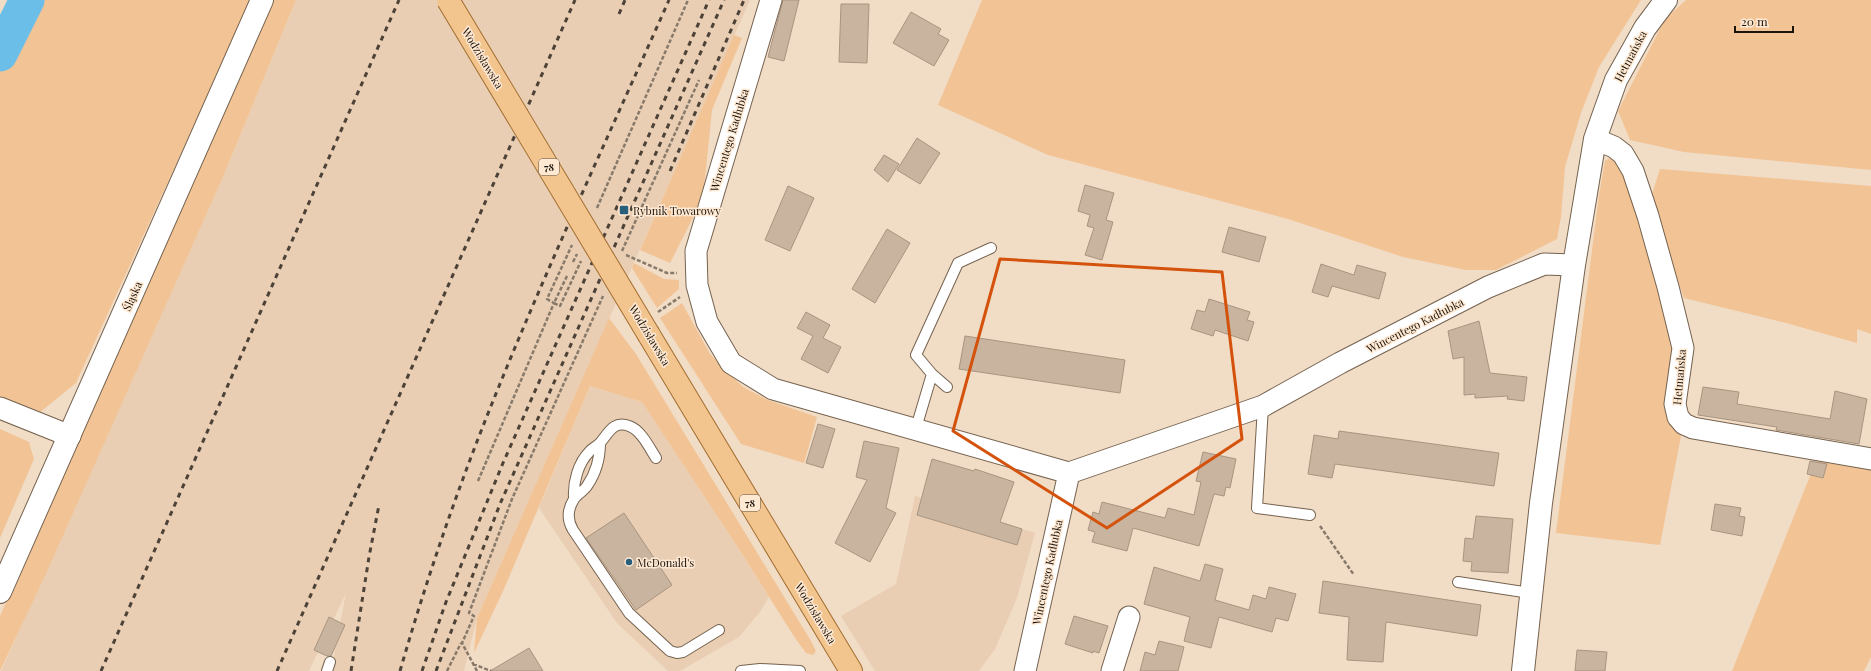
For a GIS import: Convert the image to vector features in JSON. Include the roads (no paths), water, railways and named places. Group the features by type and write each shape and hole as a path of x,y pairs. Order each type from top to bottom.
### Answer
{"main road":[{"name":"Wodzisławska","path":"448,0 652,325 851,671"}],"street":[{"name":"Śląska","path":"0,592 262,0"},
{"name":"Wincentego Kadłubka","path":"771,0 696,251 697,278 708,322 731,363 773,389 916,428 1069,473 1263,406 1340,363 1488,287 1544,264 1574,265"},
{"name":"Hetmańska","path":"1523,671 1530,593 1541,503 1574,265 1595,140 1616,80 1645,28 1666,0"},
{"name":"Hetmańska","path":"1595,140 1614,147 1623,154 1633,171 1648,216 1668,287 1682,348 1675,404 1678,417 1684,424 1693,428 1871,459"},
{"path":"0,408 70,436"},
{"name":"Wincentego Kadłubka","path":"1025,671 1069,473"},
{"path":"1112,671 1129,616"}],"lane":[{"path":"947,387 932,374 916,355 958,263 991,248"},
{"path":"916,428 932,374"},
{"path":"1263,406 1257,508 1310,515"},
{"path":"656,458 641,436 628,426 620,424 606,432 600,442 585,457 574,480 574,498 568,512 569,524 629,613 662,645 677,653 683,652 719,630"},
{"path":"574,498 588,486 599,463 600,442"},
{"path":"1458,582 1530,593"},
{"path":"741,671 760,668 800,671"}],"waterway":[{"path":"0,54 27,0"},
{"path":"0,23 12,30"}],"railway":[{"path":"101,671 399,0"},
{"path":"277,671 575,0"},
{"path":"619,14 625,0"},
{"path":"400,671 442,537 491,406 556,253 669,0"},
{"path":"422,671 446,602 503,463 709,0"},
{"path":"436,671 500,504 724,0"},
{"path":"670,171 744,0"},
{"path":"351,671 369,557 379,505"}],"place":[{"name":"Rybnik Towarowy","path":"624,210"},
{"name":"McDonald's","path":"629,562"}]}
